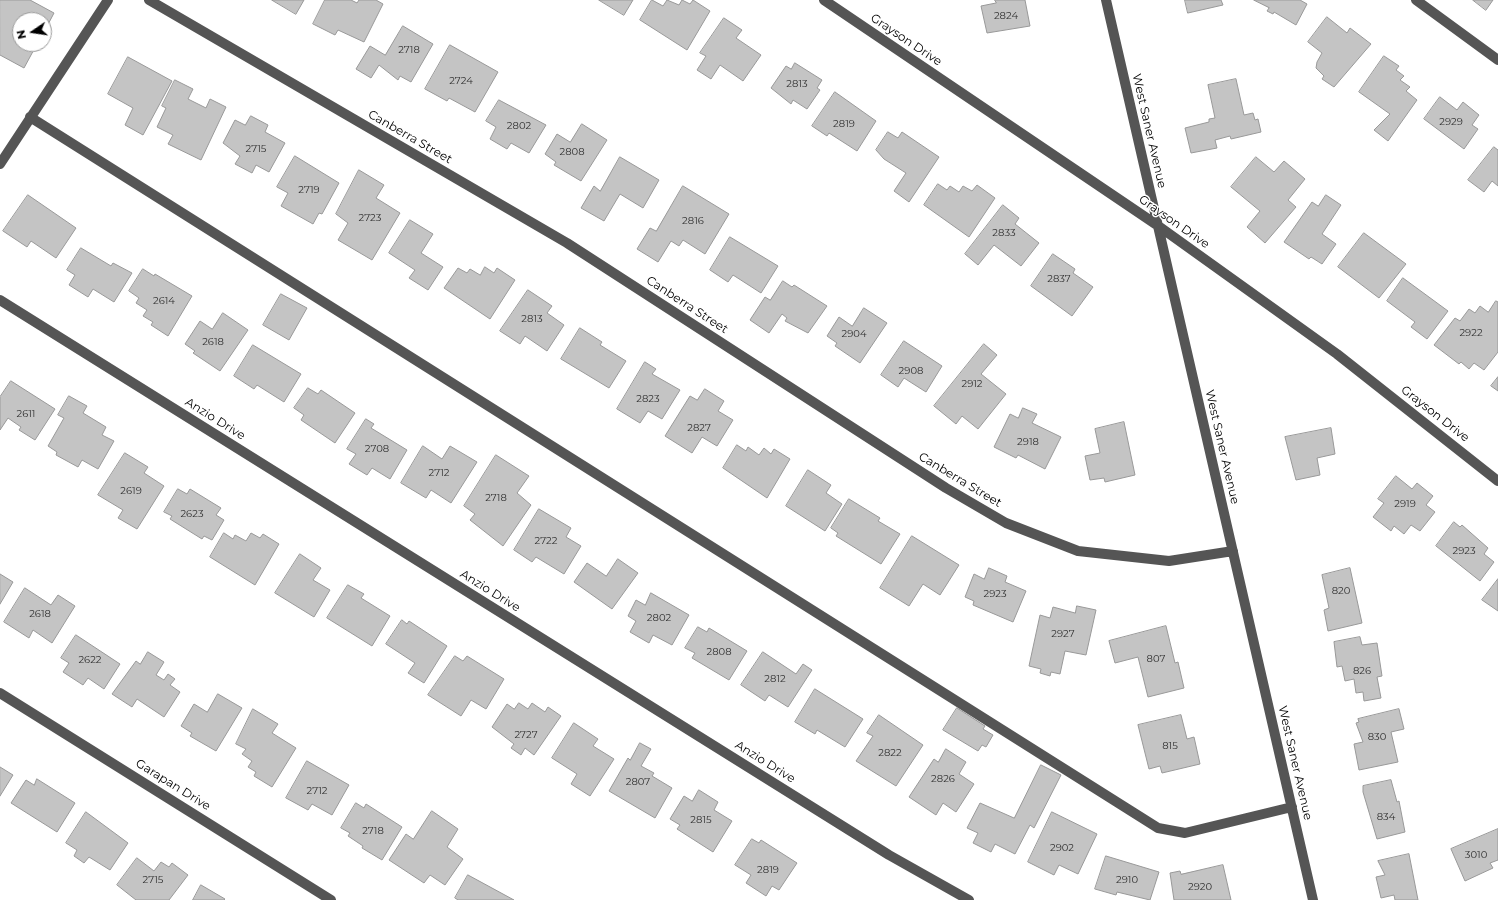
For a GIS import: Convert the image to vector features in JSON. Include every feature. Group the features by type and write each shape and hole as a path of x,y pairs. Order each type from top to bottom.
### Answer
{"street":[{"path":"0,164 108,0"},
{"name":"Canberra Street","path":"149,0 567,243 933,479 1006,523 1078,551 1169,560 1232,551"},
{"name":"Grayson Drive","path":"824,0 1157,225 1338,354 1498,480"},
{"name":"West Saner Avenue","path":"1106,0 1313,900"},
{"path":"1416,0 1498,60"},
{"path":"30,117 1158,828 1185,832 1292,808"},
{"name":"Anzio Drive","path":"0,300 882,851 964,899"},
{"name":"Garapan Drive","path":"0,693 332,900"}],"building":[{"path":"0,0 30,0 54,13 52,17 52,12 12,12 12,52 33,52 24,68 0,55"},
{"path":"272,0 304,0 296,14"},
{"path":"325,0 351,0 357,3 359,0 376,0 383,4 364,42 338,30 335,35 313,24"},
{"path":"599,0 633,0 624,15"},
{"path":"652,0 663,6 667,0 679,5 682,0 690,4 693,0 710,11 687,50 640,20"},
{"path":"995,0 1025,0 1030,26 987,33 981,6 996,3"},
{"path":"1185,0 1221,0 1223,5 1188,13"},
{"path":"1254,0 1300,0 1307,4 1296,25 1274,12 1273,14 1267,11 1269,8"},
{"path":"1473,0 1493,0 1486,10"},
{"path":"1327,17 1347,33 1350,28 1371,44 1334,87 1322,79 1324,76 1316,68 1317,62 1322,53 1308,42"},
{"path":"724,18 742,30 736,38 761,55 743,81 720,65 711,79 697,70 706,56 700,53"},
{"path":"403,26 433,44 411,82 400,76 398,80 379,65 371,78 356,69 370,46 385,55"},
{"path":"450,45 498,72 475,112 449,98 447,101 425,89"},
{"path":"1384,56 1399,66 1396,70 1404,76 1400,80 1410,87 1406,91 1417,100 1388,141 1374,130 1390,114 1359,92"},
{"path":"128,57 172,81 143,135 125,125 133,108 108,94"},
{"path":"795,63 822,80 817,88 820,90 807,109 793,100 791,104 771,88 786,66 791,69"},
{"path":"1236,79 1244,115 1253,113 1255,120 1258,119 1261,132 1231,139 1230,136 1215,140 1217,148 1191,153 1185,128 1209,122 1209,119 1215,118 1208,85"},
{"path":"175,80 193,89 188,99 206,108 210,99 226,107 201,160 168,144 173,135 157,127 166,108 162,106"},
{"path":"835,92 876,121 857,151 829,133 827,136 812,126"},
{"path":"1440,97 1457,110 1463,102 1479,115 1472,125 1478,129 1464,149 1424,119"},
{"path":"499,100 546,125 529,153 511,143 507,149 490,139 496,127 486,121"},
{"path":"251,116 268,125 265,132 285,143 269,172 256,165 252,173 235,164 240,156 223,143 235,120 245,125"},
{"path":"582,124 607,140 581,181 554,165 556,162 545,154 557,134 570,142"},
{"path":"888,132 898,138 902,132 939,157 909,202 894,191 906,173 884,159 876,150"},
{"path":"1494,147 1498,150 1498,186 1492,181 1484,192 1468,180"},
{"path":"295,156 339,183 322,214 319,213 313,224 281,206 288,193 277,187"},
{"path":"620,157 659,180 643,208 620,194 604,221 581,208 594,186 600,191"},
{"path":"1256,157 1274,172 1284,161 1305,179 1288,200 1296,207 1265,243 1247,227 1260,211 1231,187"},
{"path":"359,170 384,185 376,198 400,213 372,260 338,240 348,223 336,214"},
{"path":"938,184 947,190 950,186 959,192 963,186 972,191 977,185 995,198 969,237 924,205"},
{"path":"683,186 729,214 705,254 683,240 679,246 671,241 658,262 637,249 650,228 656,231"},
{"path":"28,195 76,228 56,258 31,241 27,247 3,231"},
{"path":"1326,195 1341,205 1322,234 1336,244 1322,264 1311,257 1309,259 1284,242 1312,202 1318,206"},
{"path":"1003,205 1019,218 1015,224 1039,243 1021,266 994,245 978,265 965,254"},
{"path":"410,220 433,234 421,253 443,267 428,290 409,278 415,270 389,253"},
{"path":"1364,233 1406,264 1379,298 1338,267"},
{"path":"730,237 778,266 761,293 733,275 728,282 710,270"},
{"path":"81,248 111,266 113,263 132,273 114,302 93,289 88,297 69,285 75,275 67,270"},
{"path":"1053,254 1075,269 1073,273 1093,287 1072,316 1031,286"},
{"path":"485,267 494,273 497,268 515,280 490,319 444,288 458,268 467,273 470,269 480,275"},
{"path":"143,269 154,276 155,274 192,296 168,336 151,325 153,322 143,316 147,310 136,303 139,298 129,291"},
{"path":"1403,278 1448,311 1427,339 1411,327 1415,322 1387,301"},
{"path":"783,281 792,287 794,285 827,306 808,333 785,321 787,318 782,314 769,333 750,320 765,297 770,300"},
{"path":"528,290 552,306 547,313 564,325 547,351 525,336 520,344 500,331"},
{"path":"281,294 307,308 289,340 263,325"},
{"path":"1496,301 1498,302 1498,352 1484,370 1474,363 1469,369 1461,362 1459,364 1434,345 1455,318 1460,321 1469,309 1475,313 1480,306 1488,312"},
{"path":"864,308 887,323 860,363 835,346 837,343 827,336 839,317 852,326"},
{"path":"223,313 248,330 220,371 193,353 195,351 185,344 200,321 212,329"},
{"path":"580,328 602,342 600,345 626,361 609,388 561,359"},
{"path":"904,341 942,366 926,392 904,378 898,387 881,375"},
{"path":"984,344 997,355 981,374 1006,394 978,429 962,416 956,424 934,406"},
{"path":"253,345 301,374 284,402 257,385 254,389 234,376"},
{"path":"645,362 656,369 652,374 680,390 662,419 648,411 640,423 617,409"},
{"path":"1498,377 1498,391 1491,386"},
{"path":"11,381 55,409 35,440 19,430 21,427 8,418 0,430 0,397"},
{"path":"308,388 318,394 321,390 355,413 335,443 301,420 304,415 294,408"},
{"path":"705,389 724,401 718,411 733,420 717,446 702,437 692,453 665,436 690,396 697,400"},
{"path":"69,396 87,406 83,413 106,427 102,435 114,441 98,469 82,460 78,467 56,455 57,452 48,446 64,418 58,415"},
{"path":"1023,408 1037,414 1032,423 1061,437 1045,469 1018,455 1016,458 994,447 1010,414 1018,418"},
{"path":"366,419 374,424 371,428 407,450 390,479 372,468 367,475 349,464 356,454 347,449"},
{"path":"1124,422 1135,475 1105,482 1104,478 1090,480 1085,456 1100,453 1095,429"},
{"path":"1331,428 1335,454 1317,458 1320,475 1296,480 1285,437"},
{"path":"737,445 746,451 748,447 759,455 764,448 771,454 774,449 790,459 767,498 723,468"},
{"path":"423,446 442,459 450,446 477,462 451,503 431,490 426,498 401,483"},
{"path":"125,453 148,467 144,473 164,486 137,529 118,518 123,510 98,495"},
{"path":"496,455 529,476 517,493 531,505 503,546 470,520 475,514 464,506"},
{"path":"808,470 831,485 826,493 842,504 825,531 786,506"},
{"path":"1396,476 1412,489 1417,483 1433,496 1426,505 1435,512 1420,531 1411,525 1404,534 1394,526 1391,531 1373,517 1384,503 1378,499"},
{"path":"178,489 187,494 190,489 221,508 216,515 224,520 212,540 204,536 202,539 170,519 172,516 164,512"},
{"path":"849,499 880,518 878,521 900,534 881,564 836,536 838,533 831,528"},
{"path":"539,509 571,528 566,537 581,546 564,574 536,557 532,562 514,550"},
{"path":"1454,522 1460,527 1462,525 1488,548 1484,554 1494,562 1480,581 1436,546"},
{"path":"224,533 233,539 235,535 246,541 251,533 260,538 263,534 279,544 255,585 210,557"},
{"path":"912,536 959,565 940,595 923,584 909,606 880,588"},
{"path":"300,554 321,568 313,580 330,590 314,617 275,593"},
{"path":"618,559 638,573 612,609 574,582 587,563 606,576"},
{"path":"989,568 1007,576 1005,582 1026,591 1013,622 973,605 974,601 965,597 974,574 984,579"},
{"path":"1350,568 1362,623 1328,631 1324,610 1329,608 1322,575"},
{"path":"0,574 13,582 0,604"},
{"path":"1498,579 1498,611 1482,600"},
{"path":"348,585 364,594 361,598 390,616 372,646 327,618"},
{"path":"25,588 51,605 58,595 75,606 52,643 33,630 29,638 4,622"},
{"path":"651,593 689,615 672,645 653,635 649,643 630,632 636,621 628,616 636,600 645,605"},
{"path":"1077,606 1096,610 1086,655 1065,651 1060,674 1051,672 1050,676 1040,673 1041,669 1029,666 1040,615 1050,618 1053,607 1075,613"},
{"path":"402,620 407,624 409,621 447,646 424,683 408,673 415,663 386,644"},
{"path":"1166,626 1175,663 1178,662 1184,688 1148,697 1138,657 1115,663 1109,641"},
{"path":"698,627 707,632 709,628 747,651 729,680 692,658 695,653 685,648"},
{"path":"76,635 120,664 104,689 88,678 83,685 63,672 69,663 61,658"},
{"path":"1360,637 1362,645 1377,643 1382,676 1377,677 1381,698 1364,701 1363,692 1356,693 1354,679 1345,681 1342,666 1337,667 1334,642"},
{"path":"148,652 164,662 156,675 164,680 168,674 175,679 170,685 180,692 164,717 137,699 132,707 112,694 136,661 140,664"},
{"path":"763,652 796,674 803,664 812,670 788,707 769,695 765,701 741,685"},
{"path":"455,656 463,661 467,656 504,679 486,709 471,700 461,716 428,695"},
{"path":"815,689 863,719 845,747 817,730 815,734 795,722"},
{"path":"218,694 242,708 216,751 190,736 192,733 181,726 194,704 207,712"},
{"path":"519,703 528,709 532,703 545,712 548,707 561,716 534,755 525,748 521,755 511,748 514,744 492,727 507,704 514,709"},
{"path":"957,708 985,726 983,729 993,735 986,747 982,745 978,751 943,730"},
{"path":"253,709 278,724 272,733 296,748 272,787 254,776 256,772 248,767 252,761 242,754 246,749 236,744"},
{"path":"1399,709 1404,729 1391,732 1398,762 1359,770 1354,744 1363,742 1356,723 1359,722 1358,719"},
{"path":"879,715 923,745 896,786 856,761 873,736 867,733"},
{"path":"1181,715 1187,739 1194,737 1200,764 1162,773 1160,766 1149,769 1138,725"},
{"path":"574,723 598,739 593,746 614,759 590,796 571,784 577,774 552,758"},
{"path":"640,743 651,749 641,766 654,773 652,776 672,788 655,818 609,791 628,758 630,760"},
{"path":"946,749 966,762 959,774 974,784 956,812 943,803 936,815 909,797 934,759 938,762"},
{"path":"307,761 349,785 332,815 312,804 308,810 286,798"},
{"path":"1041,765 1061,775 1034,828 1030,825 1015,854 995,844 991,852 973,843 978,833 967,828 980,803 1014,818"},
{"path":"0,767 13,775 0,796"},
{"path":"37,779 75,803 57,832 11,803 26,780 34,785"},
{"path":"1391,780 1397,802 1399,801 1405,832 1377,839 1363,792 1363,786"},
{"path":"699,790 718,802 714,810 732,821 713,852 677,829 680,825 670,819 684,796 692,801"},
{"path":"356,803 364,808 366,804 402,827 382,860 362,848 363,846 348,836 350,833 341,828"},
{"path":"432,811 458,829 447,847 463,859 445,885 430,875 424,883 389,860 406,834 413,839"},
{"path":"86,812 128,843 110,870 89,857 84,863 74,856 77,850 66,843"},
{"path":"1052,812 1097,834 1078,874 1059,865 1054,875 1028,862"},
{"path":"1498,829 1498,860 1490,863 1493,868 1465,881 1451,849"},
{"path":"752,839 759,843 761,840 797,863 779,890 772,886 766,896 746,883 751,875 735,865"},
{"path":"1409,854 1418,900 1395,900 1394,895 1381,898 1376,877 1385,875 1378,861"},
{"path":"1106,856 1159,872 1150,900 1117,892 1116,895 1095,889"},
{"path":"137,858 154,871 161,862 169,867 172,863 188,875 169,900 136,900 117,885"},
{"path":"1223,865 1231,900 1174,900 1170,873 1180,871 1181,874"},
{"path":"468,875 514,900 458,900 455,898"},
{"path":"201,885 225,899 193,900"}]}
